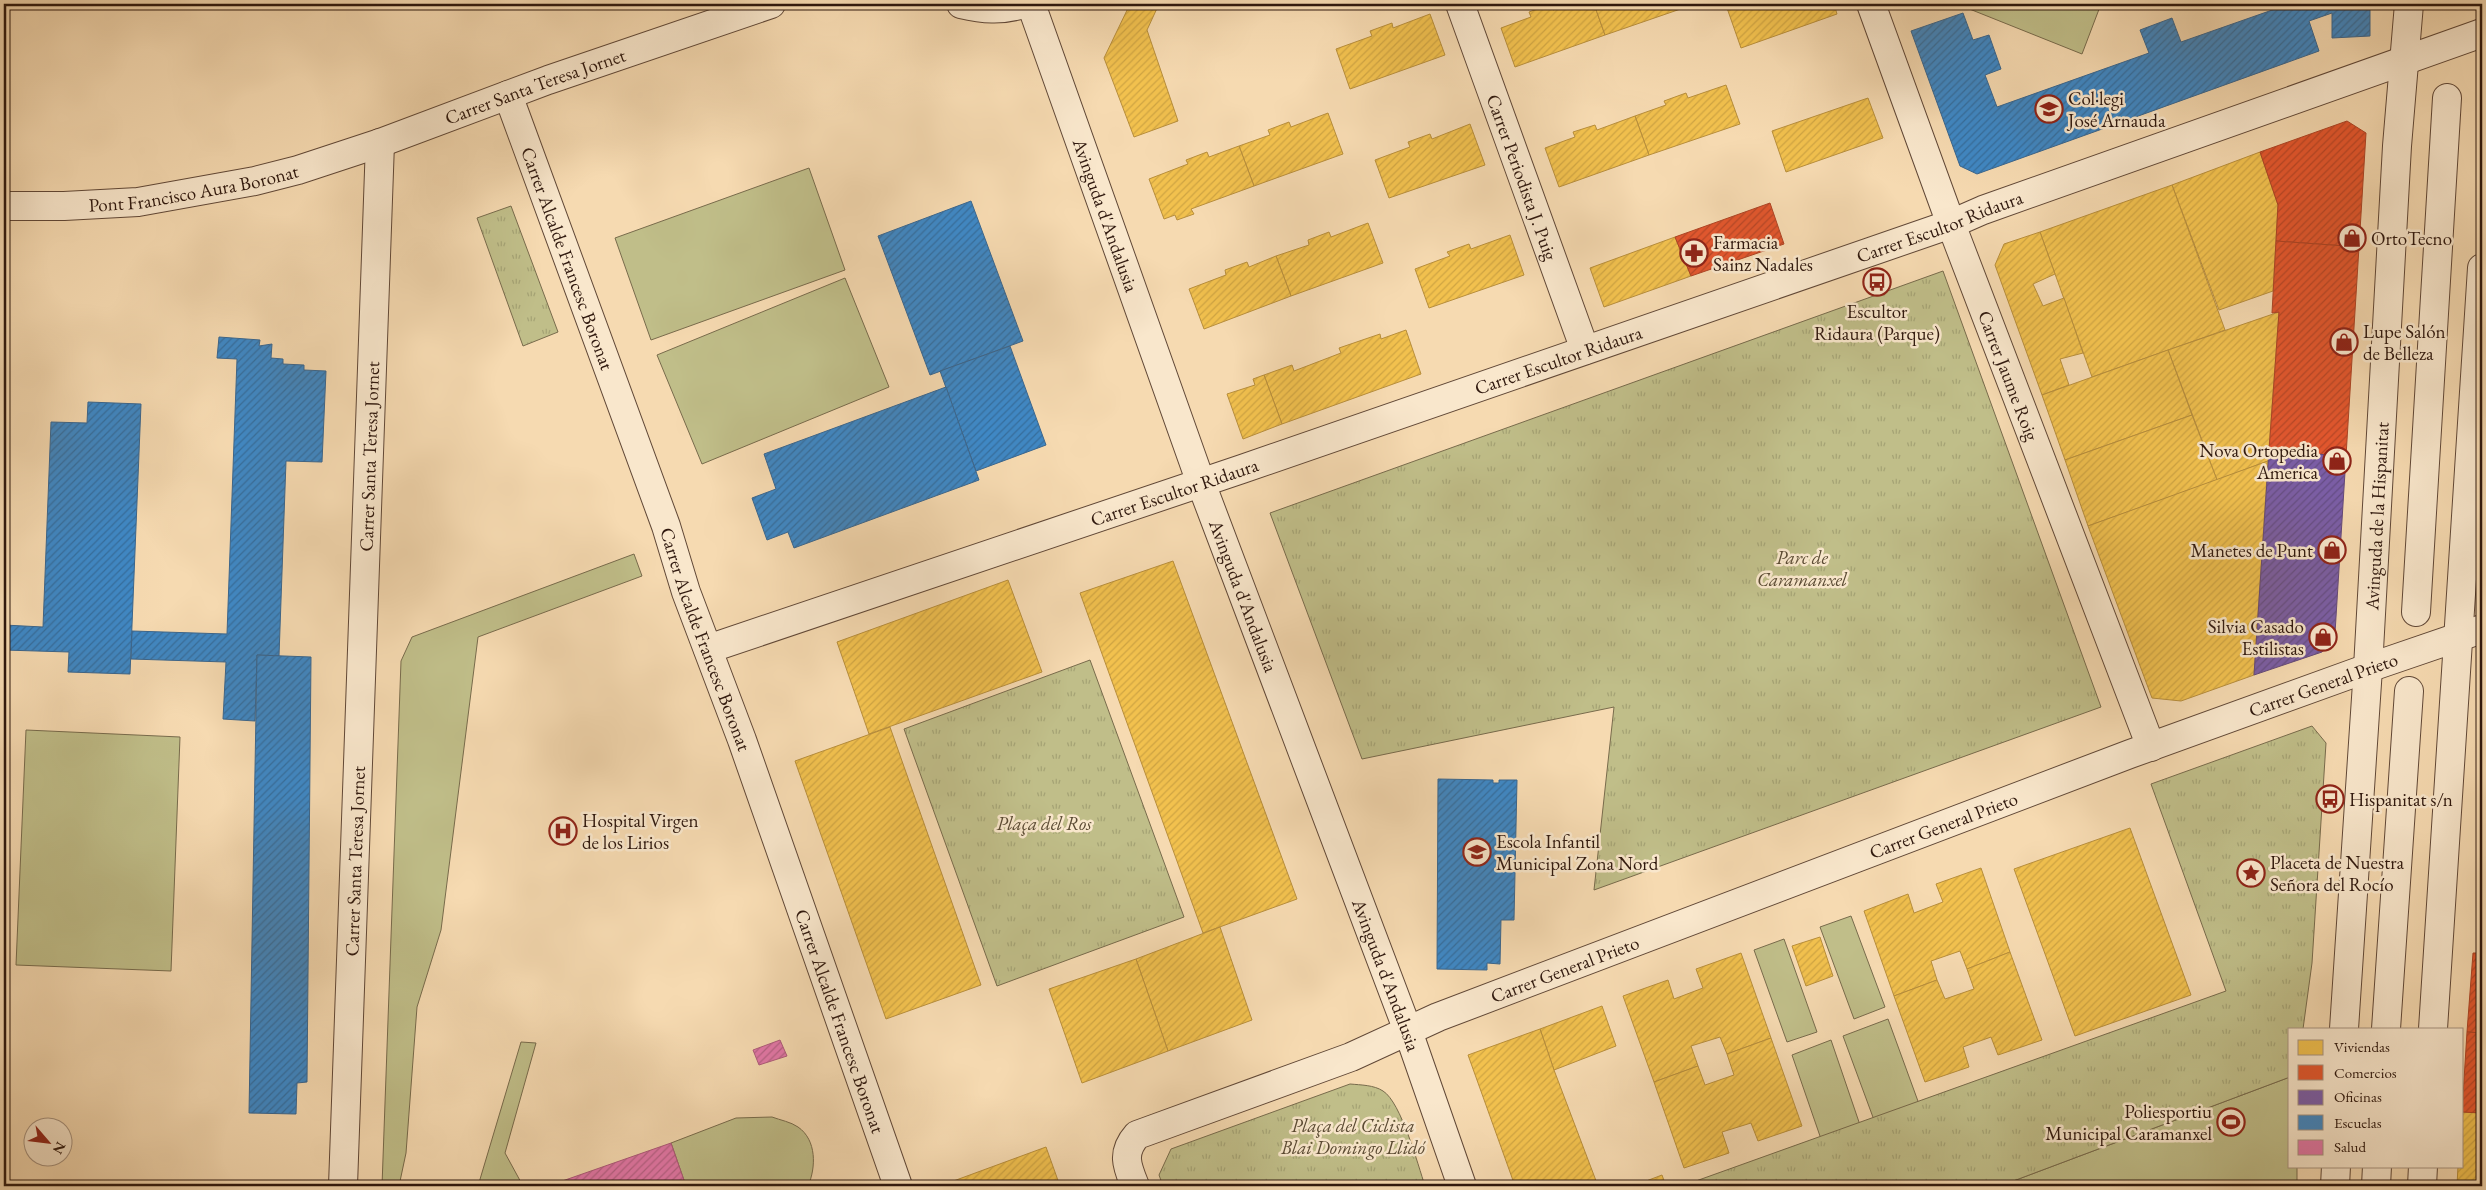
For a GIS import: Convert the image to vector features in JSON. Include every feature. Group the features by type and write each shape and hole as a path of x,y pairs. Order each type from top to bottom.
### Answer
{"street":[{"name":"Carrer Santa Teresa Jornet","path":"343,1186 380,143 508,95 771,4"},
{"path":"960,4 984,9 1008,8 1023,4"},
{"name":"Avinguda d'Andalusia","path":"1031,4 1201,483 1408,1031 1462,1186"},
{"name":"Carrer Periodista J. Puig","path":"1460,4 1585,350"},
{"name":"Carrer Jaume Roig","path":"1870,4 1951,224 2151,747"},
{"name":"Avinguda de la Hispanitat","path":"2344,1028 2368,668 2397,146 2409,4"},
{"name":"Carrer Escultor Ridaura","path":"708,649 1180,488 1201,483 1951,224 1992,207 2482,34"},
{"name":"Carrer Alcalde Francesc Boronat","path":"508,95 708,649 898,1186"},
{"path":"2416,612 2447,98"},
{"name":"Pont Francisco Aura Boronat","path":"4,206 64,206 138,202 298,170 380,143"},
{"path":"2433,1028 2470,633 2482,268"},
{"name":"Carrer General Prieto","path":"1408,1031 1475,1003 2151,747 2470,633"},
{"path":"2386,1028 2409,691"},
{"path":"1135,1186 1125,1160 1128,1147 1137,1135 1351,1058 1408,1031"},
{"path":"2335,1186 2336,1168"},
{"path":"2376,1186 2377,1168"},
{"path":"2422,1186 2423,1168"}],"green space":[{"path":"1957,4 2101,4 2082,54"},
{"path":"809,168 845,270 651,340 615,238"},
{"path":"511,206 558,332 523,346 477,218"},
{"name":"Parc de Caramanxel","path":"1943,271 2101,707 1594,890 1614,707 1362,759 1270,513"},
{"path":"845,278 889,387 702,464 657,355"},
{"path":"634,554 642,576 478,637 441,930 417,1007 406,1153 399,1186 382,1186 401,661 412,637"},
{"name":"Plaça del Ros","path":"1090,660 1184,917 997,986 904,729"},
{"path":"2312,726 2326,743 2312,963 2303,1028 2288,1028 2288,1078 2000,1186 1682,1186 2226,991 2151,784"},
{"path":"26,730 180,737 171,971 16,965"},
{"path":"1851,916 1885,1007 1854,1019 1820,927"},
{"path":"1784,939 1817,1032 1787,1042 1754,950"},
{"path":"1888,1019 1919,1104 1874,1120 1843,1036"},
{"path":"1831,1040 1860,1125 1821,1139 1792,1055"},
{"path":"521,1042 536,1043 505,1153 523,1186 478,1186"},
{"name":"Poliesportiu Municipal Caramanxel","path":"2288,1078 2288,1168 2297,1168 2297,1186 2000,1186"},
{"name":"Plaça del Ciclista Blai Domingo Llidó","path":"1350,1084 1376,1088 1390,1097 1408,1135 1425,1186 1163,1186 1159,1175 1171,1149"},
{"path":"772,1117 795,1125 809,1139 812,1147 813,1163 808,1186 686,1186 671,1143 736,1118"}],"building: Viviendas":[{"path":"1130,4 1159,4 1147,30 1178,121 1134,137 1104,58"},
{"path":"1551,4 1553,10 1569,4 1594,4 1605,35 1515,67 1501,28 1531,17 1529,12"},
{"path":"1594,4 1695,4 1605,35"},
{"path":"1738,4 1834,4 1837,14 1741,48 1727,8"},
{"path":"1430,14 1445,55 1350,89 1336,49 1372,36 1370,31 1392,23 1393,28"},
{"path":"1726,85 1740,124 1649,155 1635,116 1666,105 1664,101 1686,93 1688,98"},
{"path":"1868,98 1883,138 1786,172 1772,131"},
{"path":"1328,113 1343,154 1254,186 1239,146 1270,135 1268,130 1289,122 1291,127"},
{"path":"1635,116 1649,155 1559,187 1545,148 1575,137 1573,132 1595,125 1597,130"},
{"path":"1470,124 1485,165 1389,198 1375,160 1410,147 1408,142 1430,134 1432,139"},
{"path":"1239,146 1254,186 1191,209 1194,214 1177,220 1175,215 1164,219 1149,179 1188,164 1186,160 1207,152 1209,157"},
{"path":"2260,152 2278,205 2273,291 2219,310 2172,185"},
{"path":"2172,185 2225,330 2092,377 2040,232"},
{"path":"1368,223 1383,263 1291,296 1276,256 1309,245 1308,240 1329,232 1331,237"},
{"path":"2040,232 2055,274 2033,284 2043,306 2064,298 2083,353 2060,359 2069,385 2042,395 1995,265 2004,244"},
{"path":"1510,235 1524,275 1429,308 1415,269 1450,256 1447,252 1469,244 1471,249"},
{"path":"1675,237 1691,276 1604,307 1590,268"},
{"path":"1276,256 1291,296 1204,329 1189,289 1226,275 1225,270 1247,262 1249,267"},
{"path":"2279,312 2268,461 2217,480 2168,350"},
{"path":"1406,330 1421,374 1282,424 1264,375 1292,365 1294,371 1341,353 1339,348 1380,334 1381,339"},
{"path":"2168,350 2192,415 2065,460 2042,395"},
{"path":"1264,375 1282,424 1243,439 1227,394 1255,385 1253,379"},
{"path":"2192,415 2217,480 2088,526 2065,460"},
{"path":"2268,461 2254,675 2181,701 2152,698 2088,526"},
{"path":"1173,561 1297,899 1203,933 1080,593"},
{"path":"1008,580 1042,672 869,734 837,642"},
{"path":"890,727 981,985 886,1019 795,761"},
{"path":"2130,828 2191,995 2075,1036 2014,869"},
{"path":"1981,868 2010,952 1967,969 1960,951 1931,961 1937,980 1894,996 1864,911 1908,894 1914,913 1943,902 1936,884"},
{"path":"1220,927 1252,1020 1168,1051 1136,959"},
{"path":"1820,937 1833,976 1806,986 1792,946"},
{"path":"2010,952 2042,1040 1998,1055 1991,1037 1963,1047 1969,1067 1925,1082 1894,996 1937,980 1945,999 1974,989 1967,969"},
{"path":"1741,953 1771,1038 1727,1054 1720,1037 1691,1046 1698,1066 1654,1082 1623,996 1668,980 1674,999 1703,988 1696,969"},
{"path":"1136,959 1168,1051 1082,1083 1049,989"},
{"path":"1602,1006 1616,1046 1554,1070 1540,1029"},
{"path":"1540,1029 1598,1186 1515,1186 1468,1055"},
{"path":"1771,1038 1802,1126 1758,1141 1751,1123 1722,1132 1729,1153 1684,1168 1654,1082 1698,1066 1705,1085 1734,1075 1727,1054"},
{"path":"2464,1112 2482,1113 2482,1186 2457,1186 2458,1168 2464,1168"},
{"path":"1046,1147 1060,1186 949,1186 948,1183"},
{"path":"1662,1175 1666,1186 1633,1186"}],"building: Comercios":[{"path":"2347,121 2366,133 2359,247 2276,241 2278,205 2260,152"},
{"path":"1770,203 1784,244 1691,276 1675,237"},
{"path":"2276,241 2359,247 2346,456 2269,451 2279,312 2272,313"},
{"path":"2482,899 2482,953 2478,953"},
{"path":"2473,953 2482,953 2482,1033 2467,1032"},
{"path":"2467,1032 2482,1033 2482,1113 2464,1112"}],"building: Oficinas":[{"path":"2269,451 2346,456 2335,633 2322,652 2254,675"}],"building: Escuelas":[{"name":"Col·legi José Arnauda","path":"2276,4 2370,4 2370,36 2332,38 2332,13 2309,21 2319,51 1977,174 1960,166 1911,31 1963,13 1973,40 1989,35 2001,69 1985,75 1997,107 2149,53 2140,30 2172,18 2181,42 2278,8"},
{"path":"971,201 1023,341 930,375 878,236"},
{"path":"219,337 260,340 259,346 272,344 271,358 283,359 283,364 304,365 304,370 326,371 322,462 286,461 279,656 257,655 255,721 223,719 226,662 131,659 132,631 227,634 237,359 217,358"},
{"path":"1010,346 1046,445 976,471 940,371"},
{"path":"946,387 979,480 794,548 788,532 767,540 752,498 776,489 764,454"},
{"path":"88,402 141,404 130,674 68,672 69,652 4,650 4,625 43,627 51,422 87,423"},
{"path":"257,655 311,657 307,1082 297,1083 296,1114 249,1113"},
{"name":"Escola Infantil Municipal Zona Nord","path":"1438,779 1493,780 1493,783 1499,783 1499,780 1517,780 1514,920 1501,920 1500,964 1487,963 1487,970 1437,969"}],"building: Salud":[{"path":"780,1040 787,1056 759,1065 753,1050"},
{"path":"671,1143 686,1186 548,1186"}],"place":[{"name":"Col·legi José Arnauda","path":"2049,109"},
{"name":"OrtoTecno","path":"2352,238"},
{"name":"Farmacia Sainz Nadales","path":"1694,253"},
{"name":"Escultor Ridaura (Parque)","path":"1877,282"},
{"name":"Lupe Salón de Belleza","path":"2344,342"},
{"name":"Nova Ortopedia America","path":"2337,461"},
{"name":"Manetes de Punt","path":"2332,550"},
{"name":"Silvia Casado Estilistas","path":"2323,637"},
{"name":"Hispanitat s/n","path":"2330,799"},
{"name":"Hospital Virgen de los Lirios","path":"563,831"},
{"name":"Escola Infantil Municipal Zona Nord","path":"1477,852"},
{"name":"Placeta de Nuestra Señora del Rocío","path":"2251,873"},
{"name":"Poliesportiu Municipal Caramanxel","path":"2231,1122"}]}
